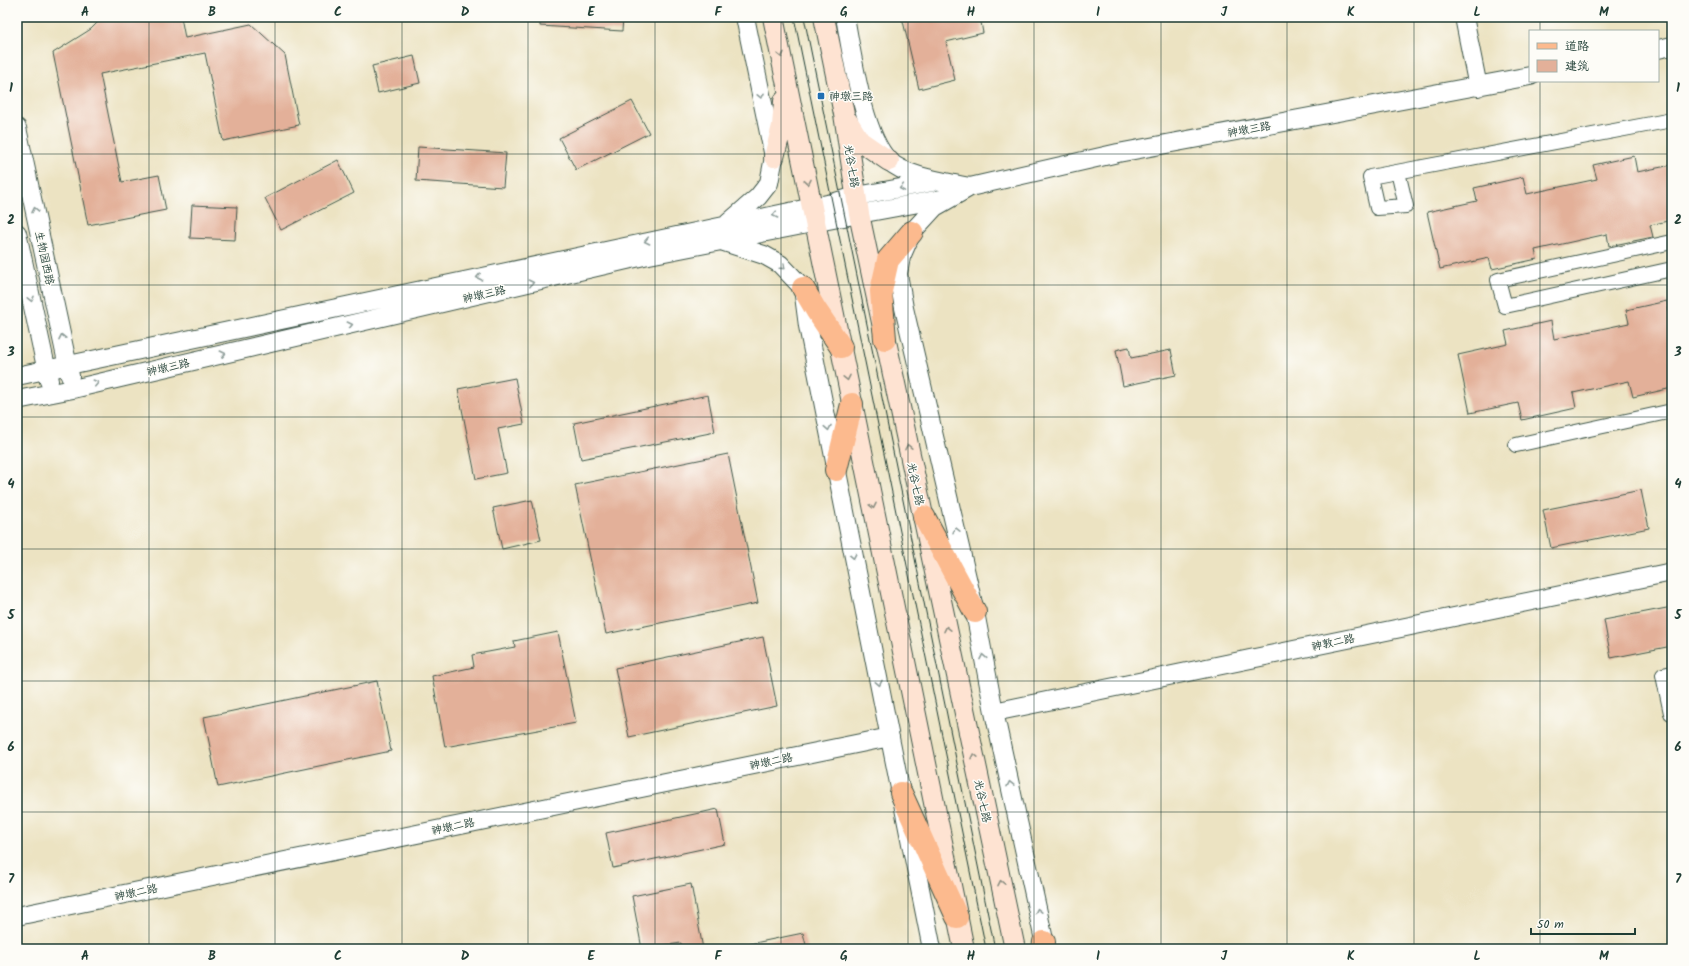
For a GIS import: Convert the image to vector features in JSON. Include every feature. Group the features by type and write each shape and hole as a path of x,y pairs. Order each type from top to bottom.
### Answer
{"main road":[{"path":"773,17 964,949"},
{"name":"光谷七路","path":"827,22 844,114 858,205 885,339 1015,949"},
{"path":"774,157 782,126 786,77"},
{"path":"844,114 860,141 889,161"},
{"path":"885,339 881,291 888,260 912,232"},
{"path":"803,288 841,347"},
{"path":"836,470 852,404"},
{"path":"924,517 975,612"},
{"path":"901,793 957,917"}],"street":[{"path":"726,224 758,197 769,183 774,157 744,17"},
{"path":"845,17 865,115 875,140 889,161 914,175 970,187"},
{"path":"1464,17 1478,87"},
{"path":"1659,49 1672,46"},
{"name":"神墩三路","path":"970,187 1118,153 1478,87 1529,76"},
{"path":"1398,172 1672,120"},
{"name":"生物园西路","path":"17,128 73,389"},
{"name":"神墩三路","path":"17,400 73,389 644,256 722,242 814,215 858,205 940,181"},
{"path":"970,187 935,207 912,232 901,257 898,274 904,308 975,612 994,712 1044,947"},
{"name":"神墩三路","path":"858,205 952,197"},
{"name":"神墩三路","path":"17,376 726,224 814,215"},
{"name":"生物园西路","path":"17,234 51,393"},
{"path":"722,242 764,255 780,264 803,288 808,326 836,470 932,949"},
{"path":"1672,242 1498,280 1505,306 1672,269"},
{"path":"1516,445 1672,411"},
{"name":"神敦二路","path":"994,712 1672,572"},
{"path":"1672,673 1663,675 1671,713 1672,712"},
{"name":"神墩二路","path":"17,916 890,737"}],"building":[{"path":"97,17 181,17 185,38 251,24 285,55 299,125 223,141 205,53 100,74 122,182 159,175 166,210 88,225 53,53 91,29 98,22"},
{"path":"540,17 623,17 622,31 540,26"},
{"path":"902,17 980,17 983,33 946,42 955,80 919,89"},
{"path":"414,56 420,83 378,93 372,66"},
{"path":"632,101 649,133 576,170 559,138"},
{"path":"418,147 506,153 503,187 416,181"},
{"path":"1634,156 1637,172 1672,165 1672,220 1650,225 1653,237 1609,246 1607,234 1535,250 1537,259 1492,269 1489,258 1440,269 1427,212 1477,201 1474,188 1523,177 1527,194 1597,179 1593,165"},
{"path":"338,160 354,193 281,230 265,198"},
{"path":"192,205 237,207 235,240 190,238"},
{"path":"1667,301 1670,317 1672,316 1672,388 1633,397 1629,381 1573,393 1576,408 1522,420 1518,403 1470,413 1458,355 1508,344 1505,331 1551,321 1554,339 1629,323 1626,310"},
{"path":"1129,347 1131,358 1171,350 1176,375 1123,386 1116,350"},
{"path":"515,378 524,424 498,429 507,473 476,479 458,389"},
{"path":"708,395 715,432 581,459 574,423"},
{"path":"728,454 758,603 606,634 575,485"},
{"path":"1641,490 1649,528 1551,548 1543,510"},
{"path":"532,500 541,540 502,549 493,508"},
{"path":"1672,607 1672,646 1611,658 1604,620"},
{"path":"558,632 576,723 445,747 432,676 474,667 472,655 515,647 514,641"},
{"path":"763,637 777,706 629,737 615,668"},
{"path":"377,681 391,751 218,787 204,717"},
{"path":"718,809 725,844 613,868 606,833"},
{"path":"691,884 703,949 682,949 681,943 642,949 632,896"},
{"path":"803,933 807,949 750,949 750,944"}],"tram line":[{"path":"794,17 986,949"},
{"path":"804,17 995,949"}],"place":[{"name":"神墩三路","path":"821,96"}]}
